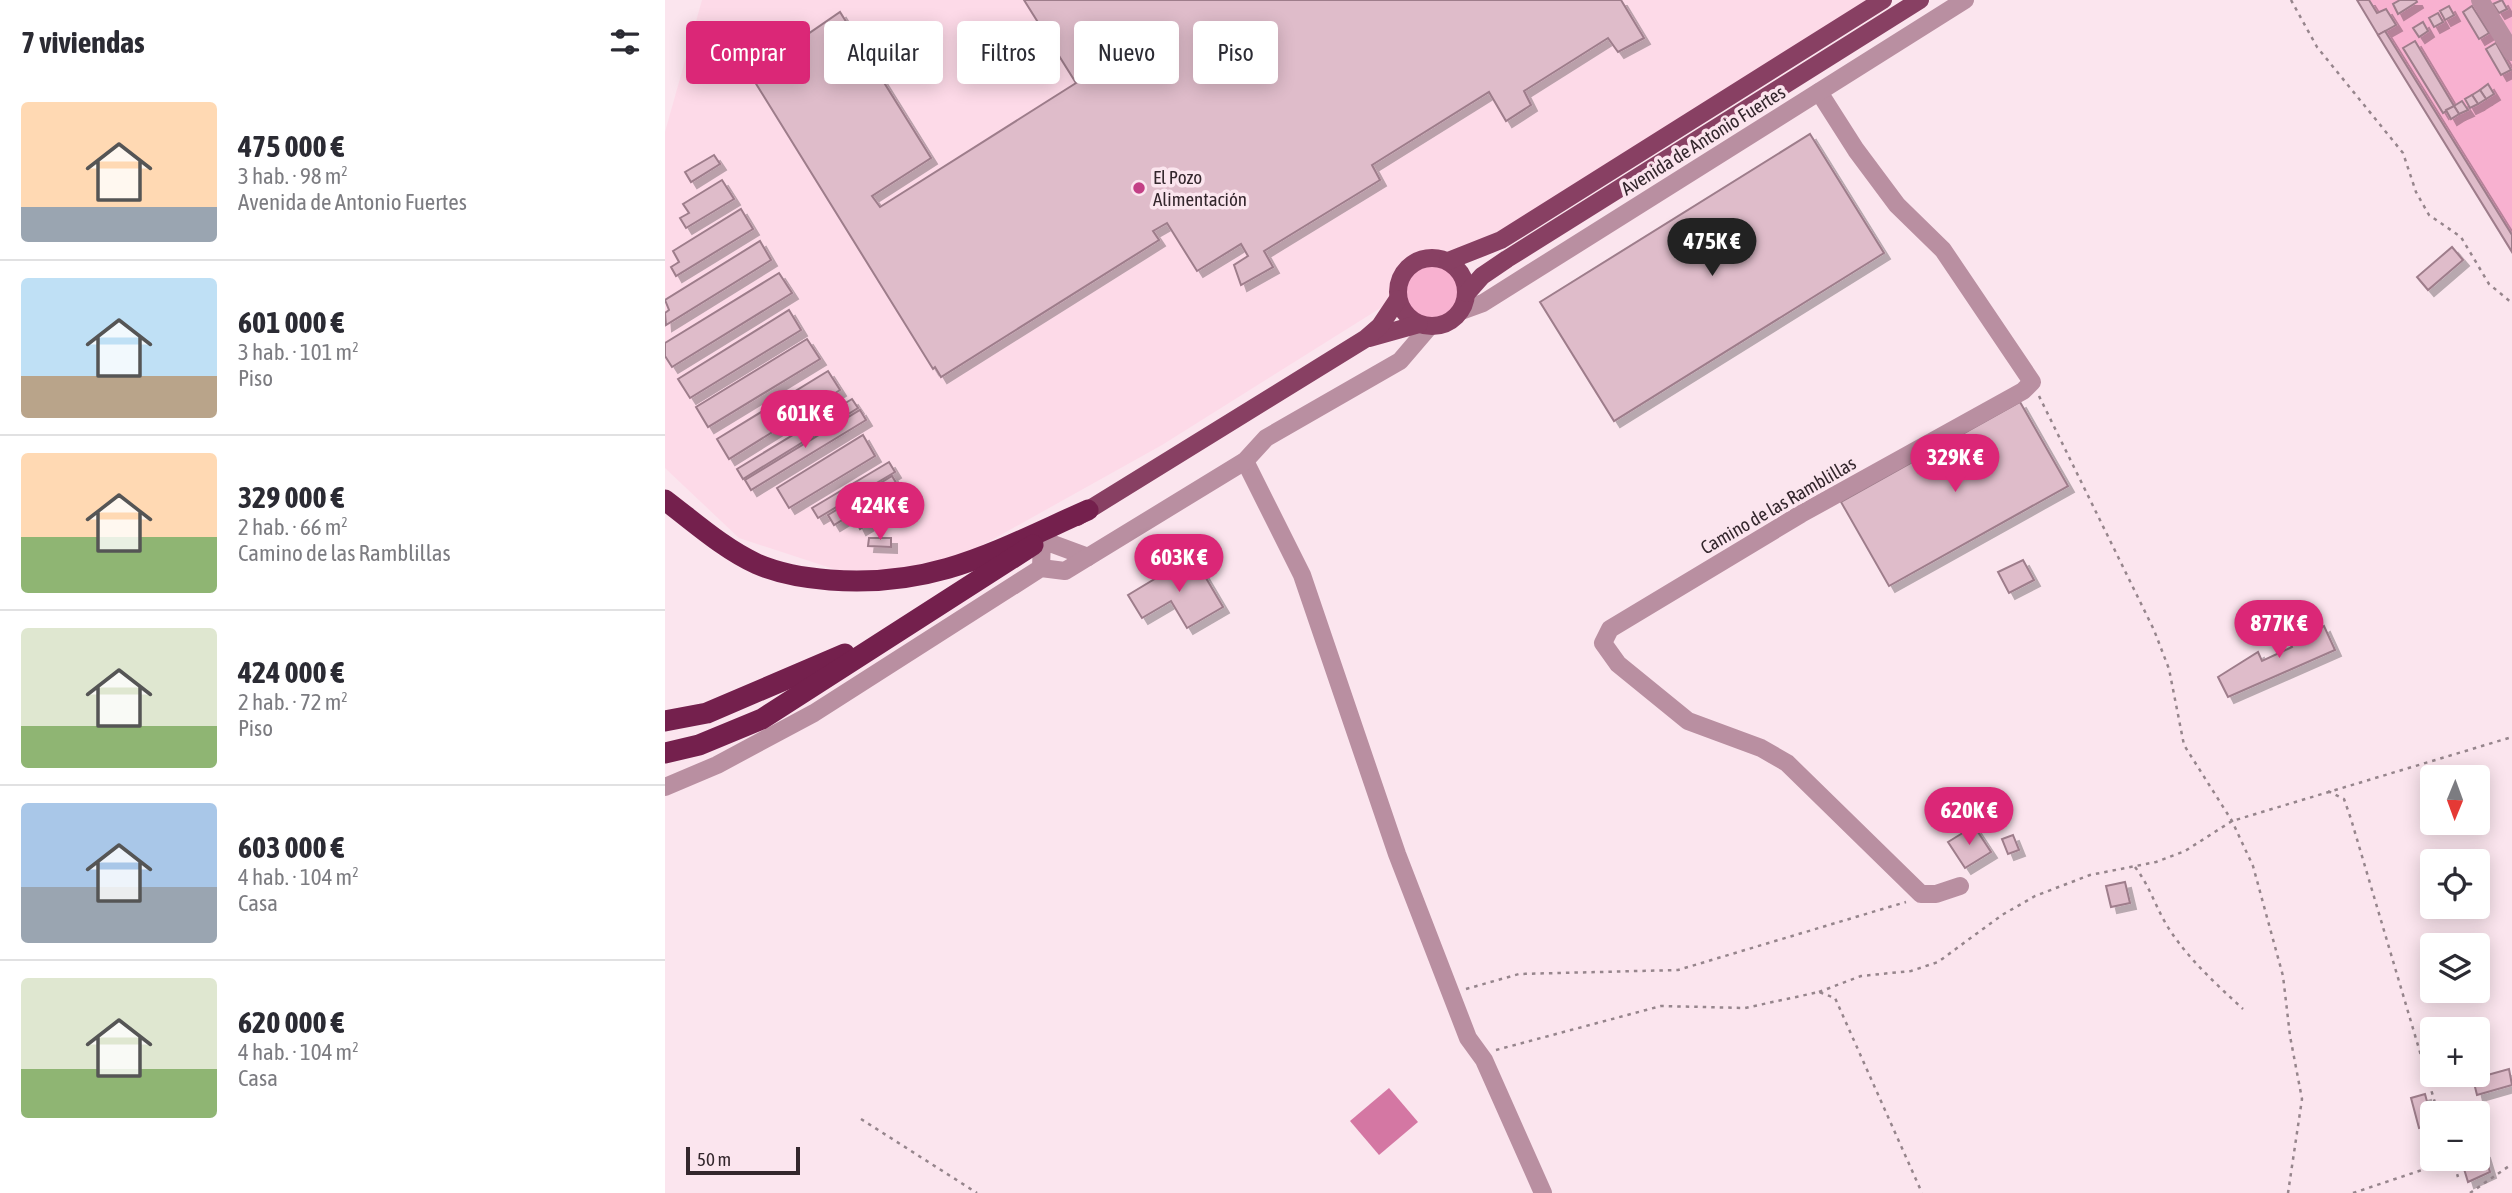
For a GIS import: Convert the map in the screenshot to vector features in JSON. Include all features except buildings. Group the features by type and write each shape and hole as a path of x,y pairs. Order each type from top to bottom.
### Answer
{"highway":[{"path":"665,500 757,564 799,577 868,583 913,578 960,567 1088,510"},
{"path":"665,753 699,745 762,719 1042,540"},
{"path":"665,721 707,713 914,623"},
{"path":"665,742 750,716 822,682"}],"main road":[{"name":"Avenida de Antonio Fuertes","path":"1448,261 1501,240 1883,0"},
{"name":"Avenida de Antonio Fuertes","path":"1467,293 1482,276 1507,259 1920,0"},
{"path":"1365,339 1424,325 1442,325 1461,311 1467,293 1462,274 1448,261 1426,257 1415,261 1400,277 1398,299 1402,310 1424,325"},
{"path":"1042,540 1365,339 1380,326 1398,299"}],"street":[{"name":"Avenida de Antonio Fuertes","path":"1461,311 1482,303 1965,0"},
{"path":"2480,0 2512,52"},
{"path":"1819,92 1856,150 1897,205 1943,250 2032,382"},
{"path":"665,787 717,765 814,713 890,661 1041,568 1065,571 1088,557 1245,461 1266,438 1399,360 1424,325"},
{"name":"Camino de las Ramblillas","path":"1921,894 1787,763 1761,748 1688,721 1618,664 1606,652 1603,643 1605,636 1622,622 1801,513 2023,391 2032,382"},
{"path":"1245,461 1302,575 1397,854 1468,1038 1479,1054 1543,1193"},
{"path":"1041,568 1042,540 1088,557"},
{"path":"1921,894 1936,894 1960,886"}],"path":[{"path":"2291,0 2317,47 2403,153 2416,192 2428,215 2461,237 2489,284 2512,303"},
{"path":"2032,382 2059,432 2154,630 2169,669 2184,745 2232,821 2253,866 2283,976 2290,1036 2299,1074 2301,1121 2288,1193"},
{"path":"1479,1054 1661,1006 1745,1008 1819,992 1861,976 1911,971 1938,962 2002,915 2035,896 2090,874 2136,867 2185,851 2232,821 2512,737"},
{"path":"2328,791 2344,799 2434,1101"},
{"path":"2136,867 2149,885 2165,923 2179,942 2243,1009"},
{"path":"1451,993 1519,974 1678,970 1896,907 1921,894"},
{"path":"1819,992 1835,998 1922,1193"},
{"path":"862,1119 977,1193"},
{"path":"2470,1193 2512,1164"},
{"path":"2353,1193 2420,1170"},
{"path":"2456,1171 2458,1177"}],"shaded area":[{"path":"702,0 1872,0 1162,445 972,551 907,570 846,573 739,538 665,468 665,132 686,57 686,84 810,84 810,21 696,21"},
{"path":"2357,0 2512,0 2512,252"},
{"path":"1432,261 1444,263 1454,270 1461,280 1461,304 1454,314 1444,321 1432,323 1420,321 1410,314 1403,304 1401,292 1403,280 1410,270 1420,263"},
{"path":"1389,1088 1418,1122 1379,1155 1350,1121"}],"place":[{"name":"El Pozo Alimentación","path":"1139,188"}]}
